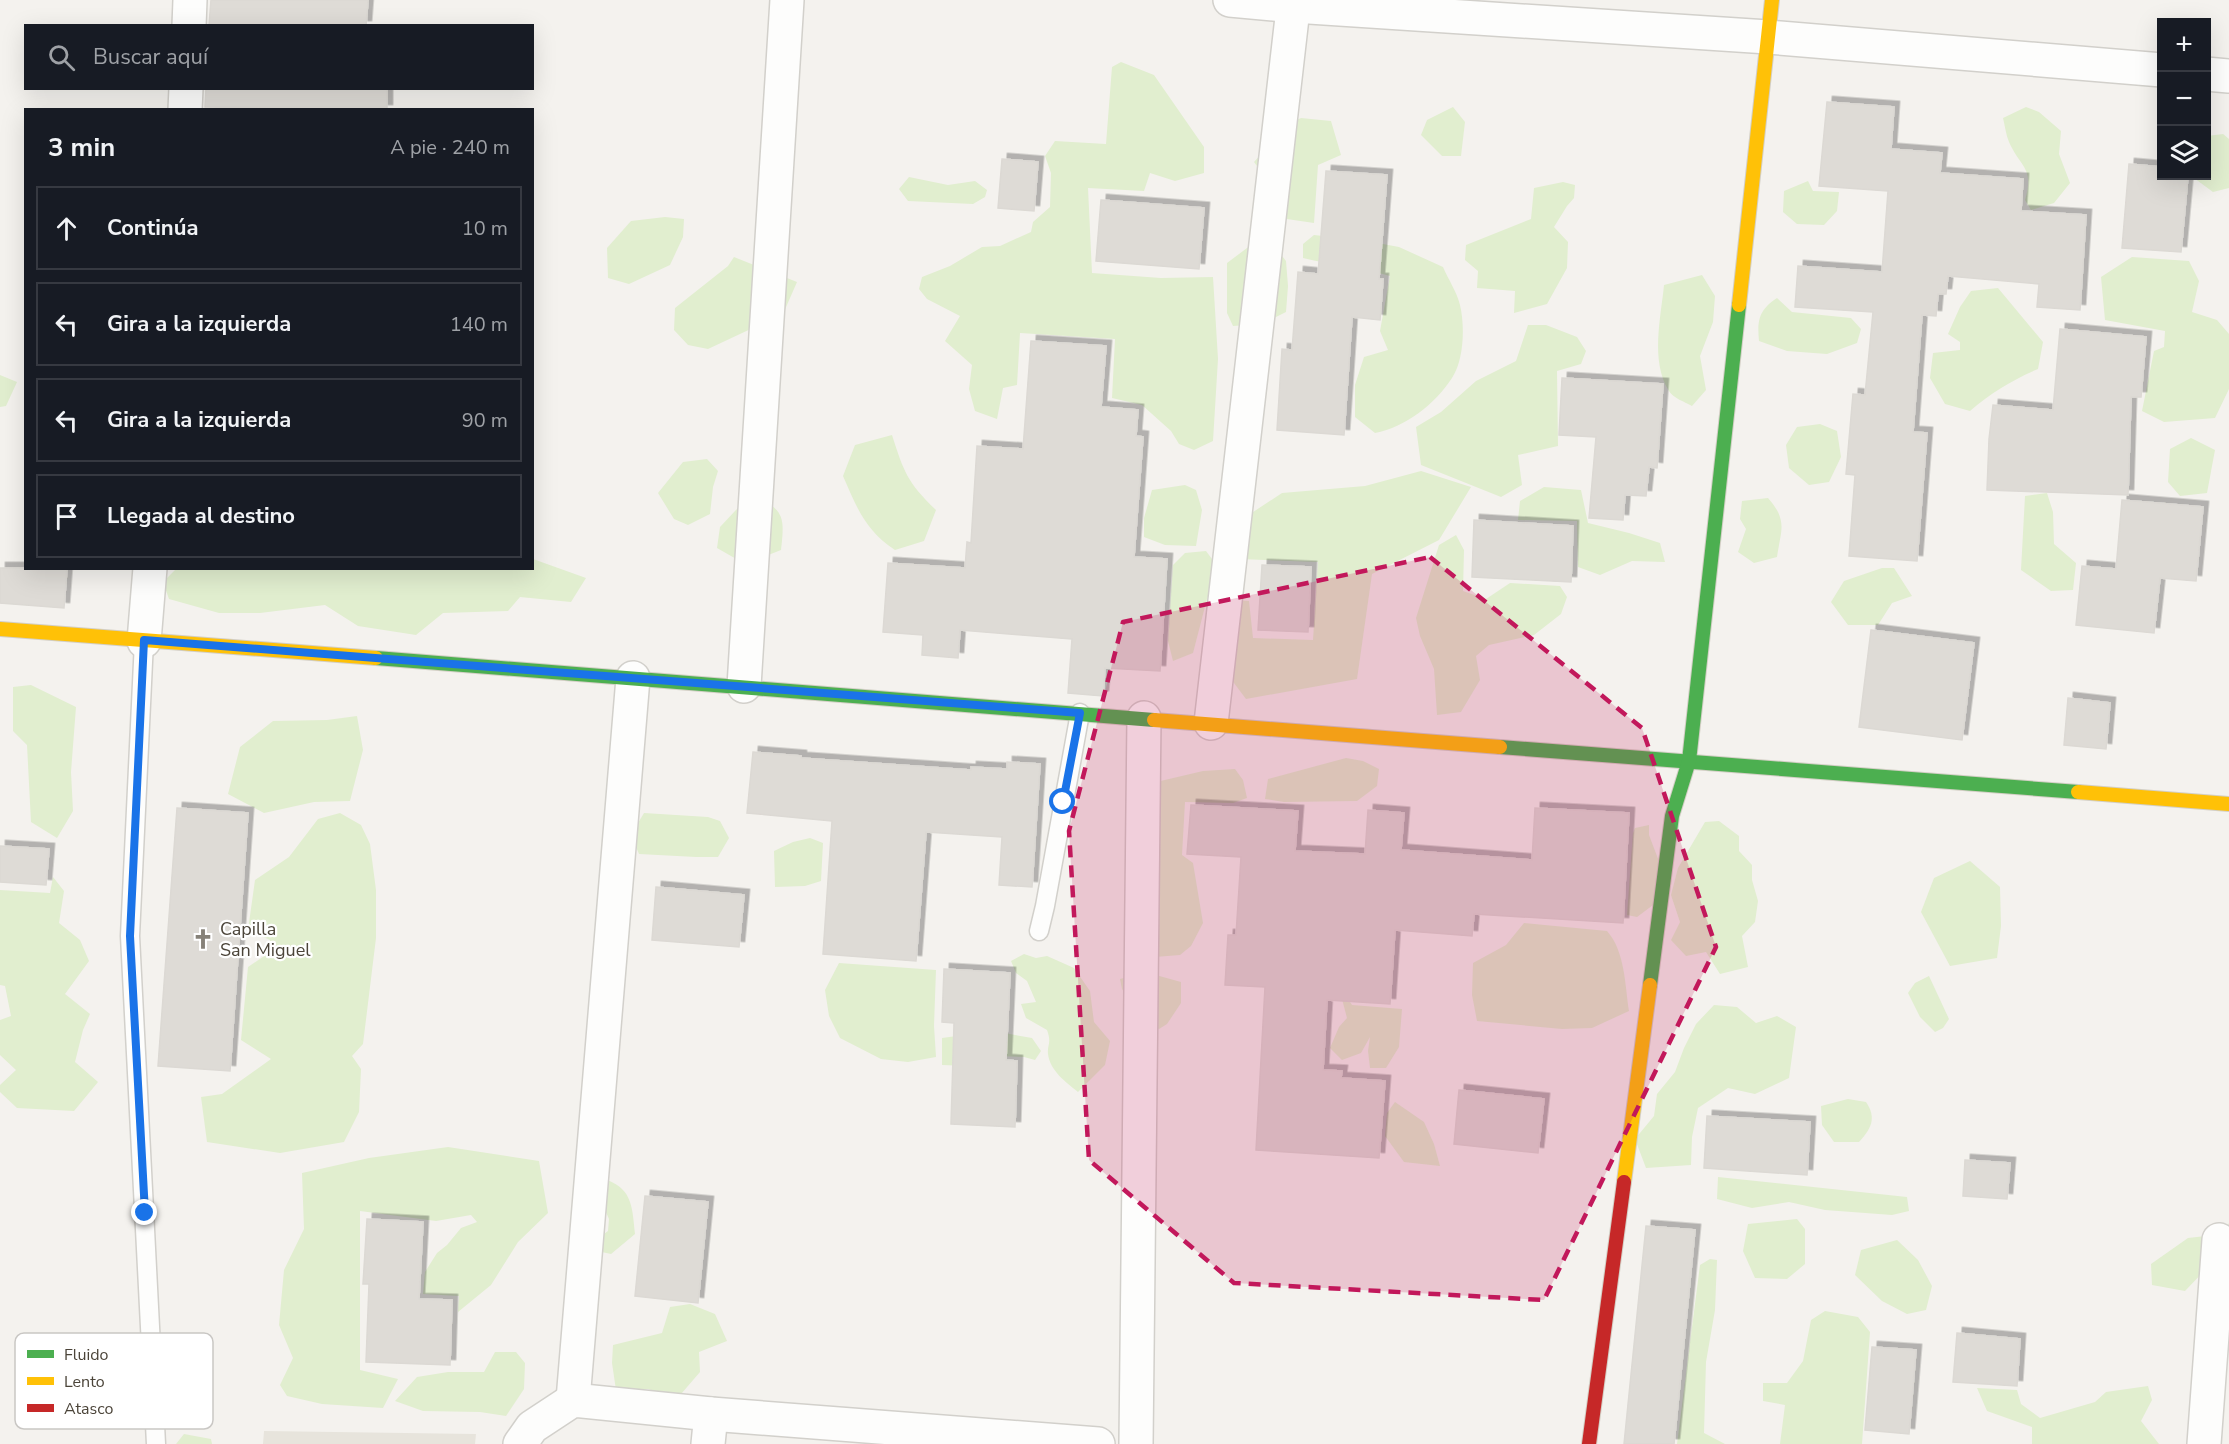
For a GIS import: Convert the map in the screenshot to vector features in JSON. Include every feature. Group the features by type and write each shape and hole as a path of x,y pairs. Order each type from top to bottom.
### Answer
{"street":[{"path":"189,24 190,0"},
{"path":"744,686 787,0"},
{"path":"1230,0 1768,37 2157,70"},
{"path":"1589,1444 1672,816 1689,761 1772,0"},
{"path":"1211,723 1294,3"},
{"path":"2211,74 2229,76"},
{"path":"185,108 186,90"},
{"path":"144,640 150,570"},
{"path":"0,629 2229,804"},
{"path":"573,1400 633,678"},
{"path":"1136,1444 1144,718"},
{"path":"2204,1444 2219,1240"},
{"path":"520,1444 532,1427 573,1400 710,1429 1098,1444"}],"lane":[{"path":"144,640 130,936 150,1333"},
{"path":"1039,931 1080,713"},
{"path":"155,1429 156,1444"}],"highlighted area":[{"path":"1430,557 1642,728 1716,947 1544,1300 1234,1283 1089,1160 1069,831 1123,622"}],"shaded area":[{"path":"264,1431 476,1434 475,1444 263,1444"}],"green space":[{"path":"1121,62 1154,75 1204,147 1204,173 1175,181 1150,173 1144,191 1088,188 1092,273 1161,278 1213,277 1218,359 1213,441 1194,450 1179,444 1171,431 1142,405 1112,398 1115,339 1020,333 1017,385 1003,388 997,419 975,411 969,389 972,365 945,341 960,316 927,299 919,289 922,277 950,266 982,247 1000,246 1031,232 1033,222 1050,207 1051,173 1045,156 1055,141 1106,144 1112,67"},
{"path":"1453,107 1465,122 1461,156 1442,156 1421,135 1427,120"},
{"path":"2026,107 2039,112 2061,131 2059,154 2070,183 2054,203 2031,210 2025,200 2028,189 2027,174 2009,142 2003,118"},
{"path":"1301,118 1331,121 1341,155 1318,165 1314,223 1280,218 1278,194 1254,162 1288,124"},
{"path":"2223,134 2229,139 2229,188 2213,192 2197,180 2211,180 2211,136"},
{"path":"909,177 948,185 975,181 987,190 985,197 973,204 908,201 899,189"},
{"path":"1808,181 1813,191 1839,192 1837,211 1824,225 1797,224 1783,212 1784,191"},
{"path":"1563,182 1575,185 1574,198 1554,227 1568,242 1567,268 1547,304 1514,313 1515,291 1477,288 1478,271 1465,260 1466,245 1531,219 1534,188"},
{"path":"665,217 684,219 683,237 670,265 629,284 608,278 607,248 631,221"},
{"path":"1314,235 1399,247 1443,267 1457,295 1462,313 1463,333 1456,371 1437,397 1419,413 1398,426 1375,433 1355,417 1355,385 1364,357 1388,350 1380,331 1390,276 1303,258 1303,244"},
{"path":"1272,243 1286,261 1288,286 1286,312 1262,324 1233,326 1227,313 1227,263 1251,245"},
{"path":"734,257 797,282 783,314 708,349 688,345 674,330 675,308 728,266"},
{"path":"2132,257 2189,261 2199,281 2192,312 2217,320 2229,334 2229,389 2215,418 2164,422 2142,411 2154,351 2164,347 2165,331 2105,320 2101,277"},
{"path":"1702,275 1715,296 1713,322 1700,356 1706,390 1692,406 1676,398 1669,391 1663,379 1658,353 1659,325 1664,285"},
{"path":"1998,288 2043,342 2038,369 2002,387 1970,411 1945,404 1930,378 1933,353 1960,350 1960,342 1948,334 1960,307 1971,291"},
{"path":"1777,298 1792,312 1851,318 1861,329 1857,343 1827,354 1787,351 1759,341 1760,316 1766,307"},
{"path":"1528,325 1546,325 1577,337 1586,351 1581,364 1557,371 1558,446 1518,455 1522,485 1501,497 1421,465 1416,427 1441,412 1476,381 1516,361"},
{"path":"0,375 17,382 6,406 0,407"},
{"path":"1820,424 1837,431 1841,457 1829,482 1809,485 1789,468 1786,445 1797,427"},
{"path":"892,435 912,484 936,510 924,541 895,550 876,534 863,518 843,476 855,445"},
{"path":"2191,438 2215,450 2207,493 2180,496 2168,482 2170,449"},
{"path":"707,459 718,471 713,487 710,514 688,525 674,519 658,493 683,462"},
{"path":"1421,471 1471,487 1439,540 1372,574 1357,679 1246,699 1231,679 1233,600 1249,601 1253,638 1313,640 1318,562 1239,559 1244,518 1282,493 1365,486"},
{"path":"1185,485 1196,490 1202,510 1196,546 1165,545 1144,537 1144,518 1152,490"},
{"path":"1544,487 1581,490 1588,523 1660,543 1665,562 1632,561 1600,575 1578,567 1577,521 1518,520 1520,501"},
{"path":"2047,493 2053,512 2054,544 2076,563 2073,590 2051,591 2021,570 2025,496"},
{"path":"751,494 776,510 780,515 783,529 781,550 745,564 717,548 720,527"},
{"path":"1768,498 1781,519 1777,557 1754,563 1738,552 1746,529 1740,519 1742,501"},
{"path":"1456,535 1464,550 1463,591 1486,599 1510,583 1560,586 1567,597 1561,614 1534,635 1489,645 1476,656 1480,680 1461,712 1437,715 1434,669 1420,636 1416,618 1439,545"},
{"path":"1206,551 1215,563 1215,578 1193,653 1173,661 1168,641 1173,565 1185,553"},
{"path":"534,559 586,578 571,602 520,597 508,611 443,613 416,635 358,626 325,605 260,613 219,613 169,599 163,582 175,570 534,570"},
{"path":"1882,568 1894,568 1912,596 1892,603 1878,625 1848,625 1831,602 1844,581"},
{"path":"31,685 76,707 71,772 73,811 57,838 31,822 27,745 13,731 13,687"},
{"path":"357,716 363,750 350,801 314,802 264,813 228,794 240,747 273,721 327,720"},
{"path":"1346,758 1363,761 1379,769 1377,786 1357,801 1284,802 1265,799 1268,779"},
{"path":"1235,769 1243,780 1247,798 1233,803 1185,802 1182,855 1193,863 1203,923 1191,946 1180,955 1155,957 1155,864 1159,832 1152,801 1152,783 1203,771"},
{"path":"340,813 361,825 370,844 376,890 376,938 363,1044 352,1056 361,1069 359,1112 344,1142 280,1153 207,1142 201,1097 222,1094 271,1059 241,1040 248,967 270,952 270,940 248,930 255,880 289,857 318,819"},
{"path":"644,813 708,817 720,821 729,838 718,857 639,854 631,835"},
{"path":"1719,821 1739,836 1739,851 1752,865 1752,880 1758,901 1755,922 1742,936 1748,967 1720,974 1706,952 1686,956 1671,940 1680,922 1671,895 1678,868 1705,822"},
{"path":"1649,825 1649,835 1660,864 1653,905 1637,917 1627,915 1633,833 1635,828"},
{"path":"810,838 823,843 821,881 805,886 775,887 774,851 793,842"},
{"path":"1970,861 2000,887 2001,926 1997,958 1950,966 1921,912 1934,878"},
{"path":"53,877 64,891 59,923 80,940 89,961 65,994 90,1014 83,1030 75,1062 98,1082 74,1111 17,1108 0,1092 0,1085 16,1070 0,1055 0,1020 11,1016 5,986 0,985 0,890 50,893"},
{"path":"1524,923 1607,931 1621,958 1629,1011 1592,1028 1562,1029 1477,1021 1472,995 1473,963 1506,945"},
{"path":"1024,954 1036,958 1047,956 1074,968 1090,991 1094,1022 1110,1041 1105,1065 1078,1092 1059,1076 1049,1060 1047,1030 1026,1018 1021,1004 1036,1002 1027,981 1016,973 1011,961"},
{"path":"839,963 936,970 934,1026 936,1057 908,1062 881,1059 840,1038 829,1016 825,990"},
{"path":"1145,972 1181,982 1181,1003 1167,1024 1159,1029 1142,1021 1122,989 1120,979"},
{"path":"1929,976 1949,1019 1943,1028 1935,1032 1920,1017 1908,993 1915,983"},
{"path":"1342,999 1348,999 1352,1005 1402,1009 1399,1047 1386,1068 1370,1068 1368,1051 1370,1037 1361,1053 1342,1060 1330,1048 1339,1027 1347,1018"},
{"path":"1714,1005 1737,1007 1756,1023 1777,1016 1796,1027 1789,1078 1755,1094 1728,1088 1698,1108 1692,1137 1691,1165 1646,1168 1635,1139 1654,1116 1657,1094 1675,1072 1696,1024"},
{"path":"993,1031 1032,1038 1041,1051 1035,1060 1024,1057 972,1055 967,1066 942,1065 942,1038"},
{"path":"1848,1099 1866,1102 1871,1113 1871,1123 1867,1133 1859,1142 1834,1142 1822,1125 1821,1106"},
{"path":"1395,1102 1424,1122 1434,1144 1440,1166 1404,1162 1385,1136 1387,1113"},
{"path":"448,1147 539,1161 548,1213 518,1242 491,1285 458,1312 459,1296 423,1294 425,1272 437,1253 461,1228 477,1222 471,1215 436,1221 360,1211 360,1370 398,1379 383,1408 322,1404 287,1396 280,1385 293,1358 279,1325 284,1270 304,1229 302,1173 369,1158"},
{"path":"1718,1177 1907,1197 1909,1211 1892,1215 1825,1210 1789,1202 1752,1208 1717,1199"},
{"path":"601,1178 619,1186 625,1192 633,1214 635,1234 611,1254 597,1251 596,1240 608,1231 609,1219 598,1194"},
{"path":"1797,1219 1805,1229 1805,1264 1787,1279 1755,1278 1743,1251 1748,1224"},
{"path":"2229,1223 2229,1265 2205,1270 2185,1291 2152,1285 2151,1264 2188,1238 2224,1234"},
{"path":"1897,1240 1918,1260 1932,1286 1926,1310 1907,1314 1882,1301 1855,1275 1861,1250"},
{"path":"1710,1259 1717,1260 1715,1310 1706,1362 1704,1433 1725,1444 1677,1444 1700,1265"},
{"path":"690,1304 715,1314 727,1341 699,1352 700,1372 681,1394 669,1396 648,1389 616,1390 612,1363 613,1345 662,1333 670,1307"},
{"path":"1825,1311 1858,1317 1870,1332 1862,1444 1780,1444 1785,1405 1763,1401 1763,1383 1787,1383 1803,1361 1811,1320"},
{"path":"495,1352 516,1352 525,1363 524,1389 506,1416 480,1412 423,1411 395,1401 417,1377 448,1372 484,1372"},
{"path":"2148,1386 2152,1400 2141,1421 2159,1444 2032,1444 2032,1427 1987,1411 1977,1388 2017,1390 2021,1404 2040,1418 2095,1402 2106,1392"},
{"path":"184,1434 211,1439 212,1444 176,1444"}],"building":[{"path":"211,0 368,0 366,24 209,24"},
{"path":"206,90 387,90 387,108 205,107"},
{"path":"1827,102 1894,107 1891,149 1942,153 1940,173 2023,179 2021,211 2086,215 2080,310 2037,307 2039,284 1948,276 1946,294 1938,294 1936,316 1922,315 1913,432 1927,433 1917,561 1849,556 1855,475 1846,474 1853,394 1865,395 1873,312 1795,307 1798,266 1882,272 1888,191 1819,186"},
{"path":"1002,159 1038,162 1034,211 998,208"},
{"path":"2129,164 2157,167 2157,180 2188,180 2181,252 2122,248"},
{"path":"1326,171 1387,175 1379,279 1383,279 1380,320 1352,317 1344,435 1277,430 1282,349 1292,350 1298,272 1318,274"},
{"path":"1101,200 1204,208 1199,269 1096,261"},
{"path":"2060,329 2146,337 2141,397 2131,397 2128,495 1987,490 1993,405 2053,410"},
{"path":"1031,341 1106,346 1101,407 1138,410 1136,436 1143,437 1134,557 1167,559 1160,671 1105,668 1103,696 1068,693 1072,639 960,630 958,658 922,655 923,635 883,632 888,563 965,568 967,542 971,543 977,446 1023,449"},
{"path":"1562,378 1663,384 1657,468 1649,467 1646,496 1625,495 1623,520 1589,518 1596,437 1559,435"},
{"path":"2122,500 2203,507 2196,581 2160,578 2154,633 2076,625 2082,566 2116,569"},
{"path":"1474,520 1573,526 1571,582 1472,577"},
{"path":"1262,565 1311,567 1308,632 1258,630"},
{"path":"0,568 67,570 64,608 0,603"},
{"path":"1871,630 1974,643 1962,740 1859,727"},
{"path":"2068,698 2110,703 2106,749 2064,745"},
{"path":"753,752 801,756 801,758 971,770 971,767 1007,769 1007,762 1040,764 1032,887 999,885 1002,837 926,832 916,961 823,954 832,821 747,813"},
{"path":"1191,805 1298,811 1295,851 1365,854 1368,810 1404,813 1401,850 1532,860 1535,808 1629,813 1623,923 1474,914 1472,936 1395,930 1390,1004 1327,1000 1323,1070 1342,1071 1341,1078 1385,1081 1379,1158 1256,1150 1265,987 1225,985 1228,935 1236,935 1241,857 1187,854"},
{"name":"Capilla San Miguel","path":"177,808 248,813 230,1071 158,1066"},
{"path":"0,846 49,849 46,885 0,882"},
{"path":"656,887 744,895 739,947 652,940"},
{"path":"944,969 1010,973 1006,1060 1017,1061 1015,1127 951,1124 954,1023 942,1022"},
{"path":"1459,1090 1544,1099 1538,1153 1454,1144"},
{"path":"1707,1116 1810,1122 1807,1175 1704,1168"},
{"path":"1965,1160 2010,1163 2007,1199 1963,1196"},
{"path":"645,1196 708,1202 698,1303 635,1296"},
{"path":"367,1219 423,1222 419,1299 452,1300 450,1365 366,1362 369,1284 363,1284"},
{"path":"1646,1226 1695,1230 1674,1444 1624,1444"},
{"path":"1957,1333 2020,1339 2017,1386 1953,1382"},
{"path":"1872,1347 1916,1350 1909,1434 1865,1430"}],"traffic: fast":[{"path":"1650,985 1672,816 1689,761 1739,305"},
{"path":"376,658 1154,720"},
{"path":"1500,747 2078,792"}],"traffic: slow":[{"path":"1739,305 1772,0"},
{"path":"0,629 376,658"},
{"path":"1154,720 1500,747"},
{"path":"2078,792 2229,804"},
{"path":"1624,1182 1650,985"}],"traffic: jam":[{"path":"1589,1444 1624,1182"}],"place":[{"name":"Capilla San Miguel","path":"203,939"}],"route":[{"path":"145,1213 130,936 144,640 1080,713 1063,802"}]}
